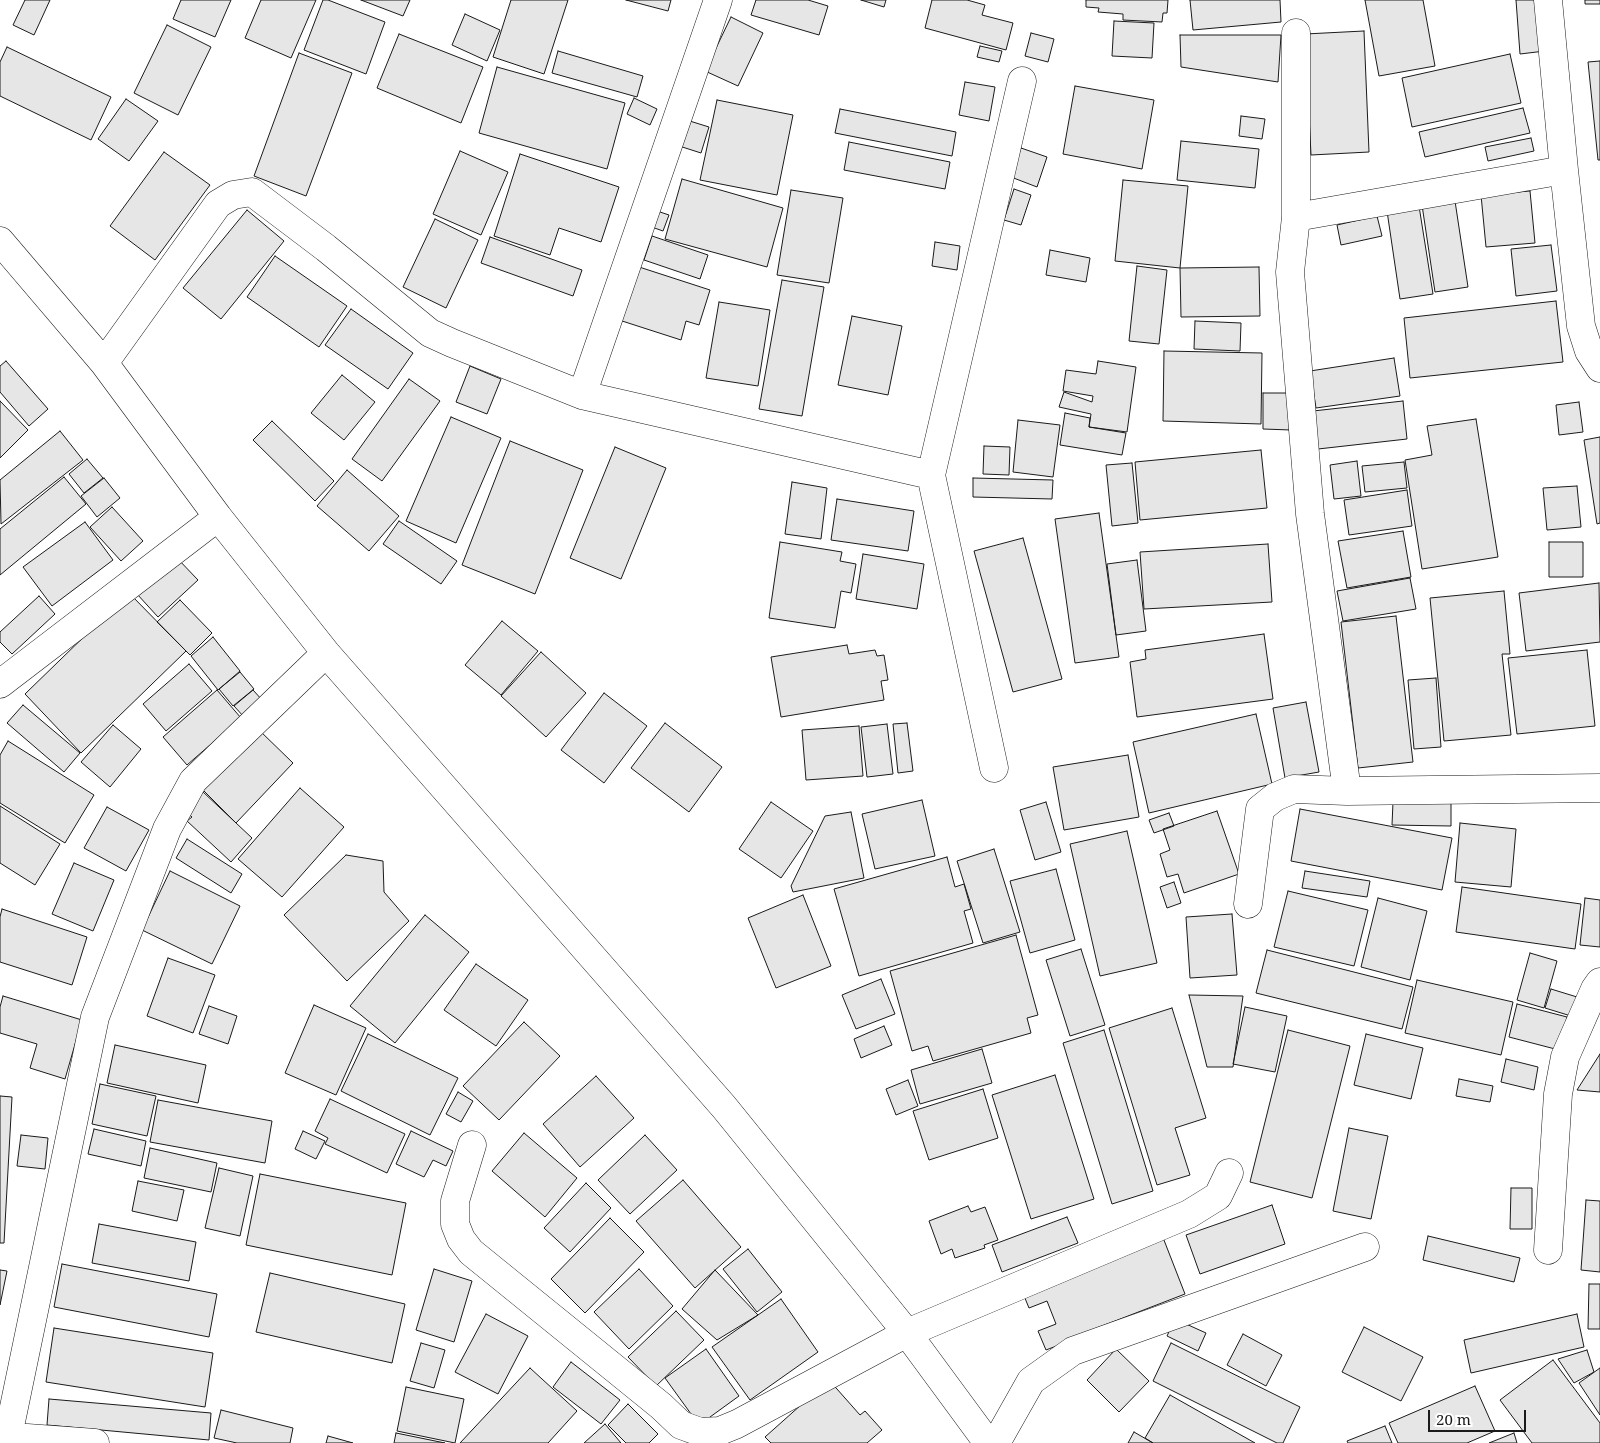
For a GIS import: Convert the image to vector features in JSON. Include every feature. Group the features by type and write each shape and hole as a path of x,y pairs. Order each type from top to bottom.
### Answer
{"street":[{"path":"582,394 718,0"},
{"path":"1548,0 1581,326 1589,351 1600,368"},
{"path":"1296,32 1296,217 1290,272 1310,514 1347,790"},
{"path":"994,768 931,475 1022,81"},
{"path":"1296,217 1564,170"},
{"path":"104,364 218,204 233,194 252,192 326,248 430,333 582,394 931,475"},
{"path":"0,241 104,364 218,517 326,653 724,1107 907,1333 988,1443"},
{"path":"0,684 218,517"},
{"path":"95,1443 4,1436 95,1017 167,829 193,781 326,653"},
{"path":"1248,904 1260,809 1275,797 1294,789 1600,788"},
{"path":"1548,1250 1558,1094 1565,1057 1595,989 1600,982"},
{"path":"472,1145 455,1201 455,1224 461,1239 472,1252 681,1425 700,1432 720,1431 737,1424 907,1333 1189,1214 1218,1196 1229,1173"},
{"path":"996,1443 1031,1381 1073,1351 1365,1247"}],"building":[{"path":"25,0 50,0 34,35 13,25"},
{"path":"181,0 231,0 215,37 173,19"},
{"path":"261,0 316,0 291,58 245,38"},
{"path":"323,0 328,0 385,22 366,74 304,50"},
{"path":"361,0 410,0 403,16"},
{"path":"511,0 568,0 544,74 493,57"},
{"path":"626,0 671,0 668,11"},
{"path":"756,0 808,0 828,6 819,35 751,15"},
{"path":"861,0 886,0 884,7"},
{"path":"932,0 967,0 985,5 982,15 1013,23 1006,50 925,28"},
{"path":"1086,0 1168,0 1167,13 1163,13 1162,22 1123,20 1123,14 1098,12 1099,8 1086,7"},
{"path":"1190,0 1280,0 1281,22 1193,30"},
{"path":"1365,0 1423,0 1435,66 1379,76"},
{"path":"1516,0 1541,0 1545,51 1520,54"},
{"path":"1585,0 1600,0 1600,4 1585,4"},
{"path":"465,14 500,30 487,61 452,45"},
{"path":"731,17 763,33 738,86 705,71"},
{"path":"1114,21 1154,23 1152,58 1112,56"},
{"path":"167,25 211,47 178,115 134,93"},
{"path":"1364,31 1369,152 1311,155 1305,34"},
{"path":"1031,33 1054,39 1048,62 1025,56"},
{"path":"399,34 483,67 461,123 377,88"},
{"path":"1180,35 1281,35 1278,82 1181,67"},
{"path":"980,46 1002,51 999,62 977,57"},
{"path":"7,47 111,97 91,140 0,96 0,62"},
{"path":"558,51 643,76 637,97 552,73"},
{"path":"299,53 352,73 306,196 254,176"},
{"path":"1510,54 1521,103 1412,127 1402,78"},
{"path":"1600,61 1600,160 1598,160 1588,62"},
{"path":"497,67 625,103 607,169 479,133"},
{"path":"965,82 995,87 989,121 959,115"},
{"path":"1075,86 1154,100 1142,169 1063,154"},
{"path":"634,98 657,109 650,125 627,114"},
{"path":"126,99 158,121 129,161 98,139"},
{"path":"717,100 793,115 777,195 700,180"},
{"path":"1523,108 1530,133 1425,157 1419,132"},
{"path":"840,109 956,132 952,156 835,133"},
{"path":"1241,116 1265,119 1262,139 1239,136"},
{"path":"680,118 709,127 701,153 673,144"},
{"path":"1531,138 1534,151 1488,161 1485,147"},
{"path":"1181,141 1259,149 1255,188 1177,180"},
{"path":"849,142 950,162 945,189 844,170"},
{"path":"1021,148 1047,157 1037,187 1011,177"},
{"path":"460,151 508,172 481,235 433,214"},
{"path":"164,152 210,185 155,260 110,226"},
{"path":"520,154 619,187 601,242 559,228 550,255 494,236"},
{"path":"682,179 783,208 767,267 665,239"},
{"path":"1123,180 1188,186 1180,268 1115,261"},
{"path":"1014,189 1031,195 1021,225 1004,220"},
{"path":"791,190 843,198 829,283 777,275"},
{"path":"1530,191 1535,243 1486,247 1481,195"},
{"path":"1455,201 1468,287 1435,292 1422,205"},
{"path":"1419,206 1433,294 1400,299 1387,211"},
{"path":"651,209 669,215 663,231 646,225"},
{"path":"247,210 284,241 221,319 183,288"},
{"path":"1377,216 1382,236 1341,245 1337,225"},
{"path":"435,219 478,240 446,308 403,287"},
{"path":"652,236 708,255 700,279 644,260"},
{"path":"490,237 582,270 573,296 481,263"},
{"path":"935,242 960,246 957,270 932,266"},
{"path":"1551,245 1557,291 1516,296 1511,249"},
{"path":"1050,250 1090,258 1086,282 1046,275"},
{"path":"275,256 347,306 319,347 247,297"},
{"path":"636,266 710,290 699,325 686,321 681,340 619,320"},
{"path":"1137,266 1167,270 1159,344 1129,341"},
{"path":"1259,267 1260,316 1181,317 1180,268"},
{"path":"782,280 824,287 802,416 759,409"},
{"path":"1556,301 1563,362 1410,378 1404,318"},
{"path":"719,302 770,310 758,386 706,378"},
{"path":"351,309 413,353 388,389 325,345"},
{"path":"852,316 902,326 888,395 838,385"},
{"path":"1195,321 1241,323 1240,351 1194,349"},
{"path":"1164,351 1262,353 1261,424 1163,421"},
{"path":"1394,358 1400,396 1316,408 1310,371"},
{"path":"6,361 48,409 29,426 0,392 0,366"},
{"path":"1098,361 1136,367 1127,432 1089,427 1091,414 1059,407 1064,392 1092,402 1093,396 1063,391 1066,370 1096,374"},
{"path":"470,366 501,379 487,414 456,402"},
{"path":"342,375 375,402 344,440 311,413"},
{"path":"409,379 440,401 382,481 352,459"},
{"path":"1263,393 1291,393 1291,430 1263,429"},
{"path":"0,401 28,430 0,458"},
{"path":"1403,401 1407,439 1318,449 1313,411"},
{"path":"1579,402 1583,432 1559,435 1556,405"},
{"path":"1065,413 1090,418 1089,427 1126,433 1122,455 1060,445"},
{"path":"451,417 501,438 456,543 406,521"},
{"path":"1476,419 1498,557 1422,569 1405,460 1432,455 1427,426"},
{"path":"1018,420 1060,425 1053,477 1013,472"},
{"path":"272,421 334,481 315,501 253,440"},
{"path":"60,431 83,460 1,524 0,480"},
{"path":"1600,437 1600,523 1597,524 1584,440"},
{"path":"510,441 583,470 535,594 462,565"},
{"path":"984,446 1010,447 1009,475 983,474"},
{"path":"615,447 666,468 621,579 570,558"},
{"path":"1261,450 1267,508 1140,520 1135,462"},
{"path":"87,459 103,478 84,493 69,474"},
{"path":"1357,461 1361,496 1334,499 1330,465"},
{"path":"1404,462 1407,488 1365,492 1362,466"},
{"path":"1132,463 1138,523 1112,526 1106,465"},
{"path":"347,470 399,516 369,551 317,506"},
{"path":"64,477 86,504 0,575 0,529"},
{"path":"104,478 120,498 97,517 81,496"},
{"path":"973,478 1053,480 1052,499 973,497"},
{"path":"792,482 827,488 821,539 785,534"},
{"path":"1577,486 1581,527 1547,530 1543,488"},
{"path":"1407,490 1412,526 1349,535 1344,500"},
{"path":"837,499 914,511 908,551 831,540"},
{"path":"112,507 143,541 121,561 90,527"},
{"path":"1099,513 1119,657 1075,663 1055,519"},
{"path":"399,521 457,561 441,584 383,544"},
{"path":"85,522 113,560 52,606 23,567"},
{"path":"1403,531 1411,577 1347,588 1338,541"},
{"path":"1023,538 1062,679 1013,692 974,551"},
{"path":"780,542 842,552 840,561 856,564 851,593 841,591 835,628 769,618"},
{"path":"1549,542 1583,542 1583,577 1549,577"},
{"path":"1268,544 1272,602 1144,609 1140,552"},
{"path":"863,554 924,564 917,609 856,599"},
{"path":"176,557 198,580 158,617 137,594"},
{"path":"1137,560 1146,631 1116,635 1107,564"},
{"path":"1410,578 1416,609 1343,621 1337,591"},
{"path":"1599,583 1600,642 1526,651 1519,593"},
{"path":"1504,591 1510,654 1502,654 1511,735 1444,741 1430,598"},
{"path":"129,593 186,651 81,753 25,694"},
{"path":"39,596 55,614 12,654 0,642 0,632"},
{"path":"180,600 212,633 190,655 157,622"},
{"path":"1396,616 1413,762 1358,768 1341,622"},
{"path":"502,621 538,651 501,695 465,665"},
{"path":"1264,634 1273,699 1137,717 1130,662 1146,659 1145,650"},
{"path":"213,637 240,671 218,690 191,656"},
{"path":"847,645 849,654 875,650 877,656 884,655 888,680 881,681 884,700 781,717 771,657"},
{"path":"1587,650 1595,726 1517,734 1508,658"},
{"path":"541,652 586,693 546,737 501,696"},
{"path":"189,664 212,691 166,731 143,704"},
{"path":"240,672 254,689 233,706 219,689"},
{"path":"1436,678 1441,747 1414,749 1408,680"},
{"path":"217,690 241,718 187,765 163,737"},
{"path":"253,690 263,701 244,717 234,706"},
{"path":"604,693 647,726 604,783 561,750"},
{"path":"1306,702 1319,772 1285,778 1273,708"},
{"path":"23,705 80,753 64,772 7,723"},
{"path":"1256,714 1272,784 1149,813 1133,742"},
{"path":"665,723 722,767 689,812 631,768"},
{"path":"907,723 913,771 898,773 893,724"},
{"path":"887,724 893,774 867,777 861,727"},
{"path":"113,725 141,749 110,787 81,762"},
{"path":"859,726 863,776 806,780 802,730"},
{"path":"258,729 293,763 236,823 201,788"},
{"path":"8,741 94,795 65,843 0,803 0,755"},
{"path":"1128,755 1139,817 1064,830 1053,767"},
{"path":"300,788 344,827 282,897 238,859"},
{"path":"202,791 252,838 231,862 187,821 192,817 184,810"},
{"path":"922,800 935,856 875,869 862,814"},
{"path":"771,802 813,831 781,878 739,849"},
{"path":"1046,802 1061,852 1035,860 1020,810"},
{"path":"1393,802 1451,802 1451,826 1392,825"},
{"path":"0,806 60,844 35,885 0,863"},
{"path":"107,807 149,830 126,871 84,848"},
{"path":"1300,809 1452,838 1442,890 1291,861"},
{"path":"1217,811 1239,874 1184,893 1178,874 1167,877 1160,854 1170,850 1163,829"},
{"path":"851,812 864,878 793,892 791,886 825,816"},
{"path":"1169,813 1174,826 1154,833 1149,820"},
{"path":"1460,823 1516,829 1511,887 1455,882"},
{"path":"1127,831 1157,963 1100,976 1070,844"},
{"path":"187,839 242,874 231,893 176,858"},
{"path":"994,849 1020,932 983,943 957,861"},
{"path":"346,855 383,861 384,892 409,921 347,981 284,915"},
{"path":"947,857 955,887 964,884 971,909 964,911 973,943 859,976 834,889"},
{"path":"74,863 114,880 93,931 52,914"},
{"path":"1056,869 1075,940 1030,953 1010,881"},
{"path":"170,871 240,906 212,964 142,930"},
{"path":"1305,871 1370,881 1367,897 1302,888"},
{"path":"1174,882 1181,903 1167,908 1160,887"},
{"path":"1462,887 1581,904 1575,949 1456,932"},
{"path":"1288,891 1368,910 1354,966 1274,947"},
{"path":"803,895 831,966 776,988 748,918"},
{"path":"1378,898 1427,911 1410,980 1361,967"},
{"path":"1585,898 1600,900 1600,947 1580,945"},
{"path":"2,909 87,937 72,985 0,962 0,917"},
{"path":"1232,914 1237,975 1190,978 1186,917"},
{"path":"425,915 469,952 395,1043 350,1006"},
{"path":"1016,935 1038,1015 1027,1018 1031,1033 933,1061 928,1046 912,1051 890,971"},
{"path":"1081,949 1105,1025 1070,1036 1046,960"},
{"path":"1267,950 1413,987 1402,1029 1256,993"},
{"path":"1530,953 1557,961 1544,1008 1517,1000"},
{"path":"168,958 215,975 193,1033 147,1016"},
{"path":"476,964 528,1000 496,1046 444,1010"},
{"path":"881,979 895,1014 856,1029 842,995"},
{"path":"1417,980 1513,1002 1501,1055 1405,1033"},
{"path":"1551,989 1577,997 1571,1016 1545,1008"},
{"path":"1189,995 1243,996 1233,1067 1207,1067"},
{"path":"3,996 82,1020 65,1079 30,1068 37,1044 0,1033 0,1007"},
{"path":"1517,1004 1567,1017 1559,1050 1509,1037"},
{"path":"314,1005 366,1028 336,1095 285,1073"},
{"path":"209,1006 237,1016 228,1044 199,1034"},
{"path":"1245,1007 1287,1016 1275,1072 1233,1064"},
{"path":"1172,1008 1206,1118 1175,1128 1190,1175 1157,1185 1109,1028"},
{"path":"524,1022 560,1056 499,1120 463,1086"},
{"path":"884,1026 892,1045 861,1058 854,1039"},
{"path":"1104,1030 1153,1191 1112,1204 1063,1043"},
{"path":"1288,1030 1350,1046 1312,1198 1250,1182"},
{"path":"368,1034 458,1078 430,1135 341,1091"},
{"path":"1366,1034 1423,1048 1411,1099 1354,1085"},
{"path":"115,1045 206,1065 198,1103 107,1083"},
{"path":"982,1049 992,1083 920,1104 911,1070"},
{"path":"1600,1054 1600,1092 1577,1090"},
{"path":"1506,1059 1538,1067 1534,1090 1501,1082"},
{"path":"1055,1075 1094,1199 1031,1219 992,1095"},
{"path":"596,1076 634,1118 580,1167 543,1124"},
{"path":"1459,1079 1493,1086 1490,1102 1456,1096"},
{"path":"908,1080 918,1106 896,1115 886,1089"},
{"path":"100,1084 156,1096 147,1136 92,1124"},
{"path":"983,1089 998,1138 929,1160 913,1111"},
{"path":"458,1092 473,1101 461,1122 446,1114"},
{"path":"0,1096 12,1097 4,1243 0,1243"},
{"path":"330,1099 405,1134 387,1173 325,1144 328,1138 315,1131"},
{"path":"158,1100 272,1121 265,1163 150,1142"},
{"path":"1349,1128 1388,1136 1371,1219 1333,1211"},
{"path":"94,1129 146,1141 141,1166 88,1154"},
{"path":"303,1131 325,1141 316,1159 295,1149"},
{"path":"411,1131 453,1151 446,1166 433,1160 424,1177 396,1164"},
{"path":"524,1133 577,1178 545,1217 492,1171"},
{"path":"21,1135 48,1138 45,1169 17,1166"},
{"path":"645,1135 677,1170 630,1214 598,1180"},
{"path":"150,1148 217,1163 211,1192 144,1178"},
{"path":"219,1168 253,1176 240,1236 205,1228"},
{"path":"260,1174 406,1203 392,1275 246,1245"},
{"path":"683,1180 741,1247 695,1288 636,1221"},
{"path":"138,1181 184,1190 177,1221 132,1211"},
{"path":"586,1183 611,1208 570,1252 544,1228"},
{"path":"1511,1188 1532,1188 1532,1229 1510,1229"},
{"path":"1586,1200 1600,1201 1600,1272 1581,1270"},
{"path":"1272,1205 1285,1244 1200,1274 1186,1235"},
{"path":"968,1206 971,1212 985,1207 998,1240 984,1245 985,1248 955,1258 952,1249 941,1254 929,1221"},
{"path":"1067,1217 1078,1243 1002,1272 992,1245"},
{"path":"610,1218 644,1252 585,1313 551,1279"},
{"path":"99,1224 196,1242 189,1281 92,1263"},
{"path":"1162,1235 1185,1294 1071,1338 1072,1340 1046,1350 1038,1331 1056,1324 1047,1301 1029,1308 1020,1286"},
{"path":"1428,1236 1520,1258 1514,1282 1423,1260"},
{"path":"748,1249 782,1292 757,1312 723,1269"},
{"path":"62,1264 217,1294 209,1337 54,1307"},
{"path":"434,1269 472,1281 454,1342 416,1330"},
{"path":"639,1269 673,1306 629,1349 594,1312"},
{"path":"0,1270 7,1271 0,1305"},
{"path":"715,1270 758,1315 717,1340 682,1309"},
{"path":"270,1273 405,1304 392,1363 256,1332"},
{"path":"1589,1284 1600,1284 1600,1329 1588,1329"},
{"path":"781,1299 818,1352 750,1400 712,1347"},
{"path":"676,1311 704,1340 656,1386 628,1357"},
{"path":"486,1314 528,1336 498,1394 455,1372"},
{"path":"1577,1314 1584,1347 1471,1373 1464,1340"},
{"path":"1175,1319 1206,1333 1198,1351 1167,1336"},
{"path":"1364,1327 1423,1357 1401,1401 1342,1372"},
{"path":"54,1328 213,1353 205,1407 46,1382"},
{"path":"1243,1334 1282,1355 1266,1386 1227,1365"},
{"path":"421,1343 445,1350 434,1388 410,1381"},
{"path":"1171,1343 1300,1407 1283,1443 1277,1443 1153,1381"},
{"path":"706,1349 739,1396 699,1425 665,1378"},
{"path":"1116,1349 1149,1381 1119,1412 1087,1380"},
{"path":"1587,1350 1594,1372 1574,1383 1558,1359"},
{"path":"1553,1360 1600,1423 1600,1443 1532,1443 1500,1400"},
{"path":"571,1362 620,1400 601,1424 553,1387"},
{"path":"530,1368 577,1411 548,1443 460,1443"},
{"path":"1600,1368 1600,1415 1579,1383"},
{"path":"829,1380 860,1415 865,1411 882,1430 867,1443 771,1443 765,1437"},
{"path":"1475,1386 1495,1431 1467,1443 1398,1443 1389,1423"},
{"path":"406,1387 464,1399 455,1443 397,1431"},
{"path":"1170,1395 1255,1443 1153,1443 1145,1438"},
{"path":"49,1399 211,1413 209,1440 47,1425"},
{"path":"628,1404 658,1434 649,1443 626,1443 608,1425"},
{"path":"221,1410 293,1428 290,1443 237,1443 214,1438"},
{"path":"605,1424 621,1443 584,1443"},
{"path":"1385,1426 1392,1443 1348,1443 1347,1441"},
{"path":"1134,1432 1153,1443 1128,1443"},
{"path":"396,1433 445,1443 394,1443"},
{"path":"1514,1433 1517,1443 1489,1443"},
{"path":"328,1436 353,1443 326,1443"}]}
